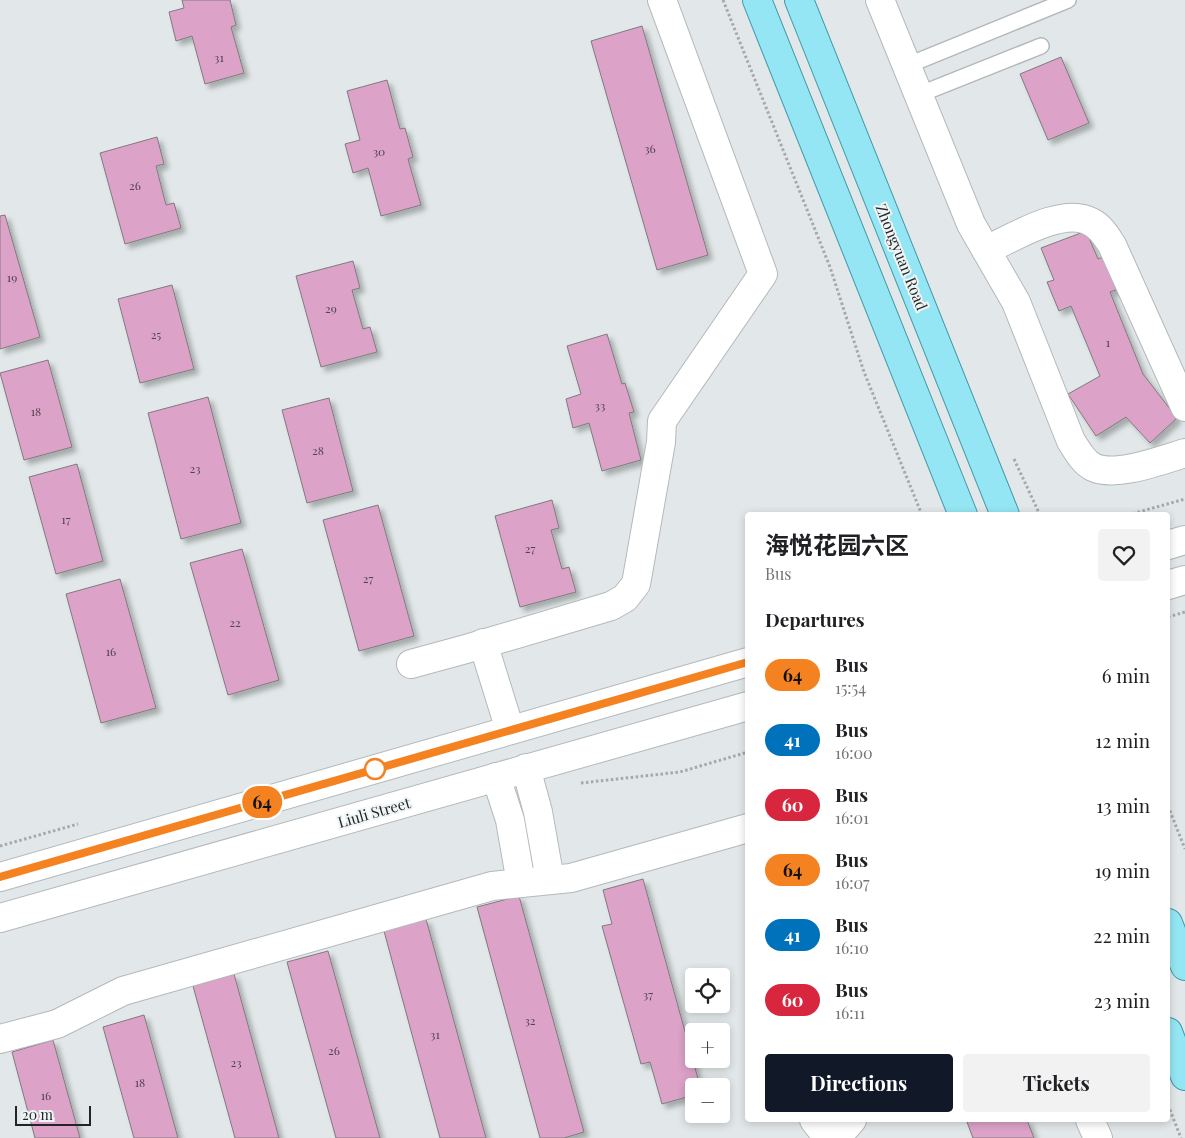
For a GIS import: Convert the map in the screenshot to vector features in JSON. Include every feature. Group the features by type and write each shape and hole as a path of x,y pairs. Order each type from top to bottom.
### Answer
{"main road":[{"path":"757,0 962,512"},
{"name":"Zhongyuan Road","path":"799,0 1005,512"},
{"path":"1170,928 1185,966"},
{"path":"1170,1037 1185,1076"}],"street":[{"path":"411,664 611,606 625,598 636,584 661,442 662,421 763,274 662,0"},
{"path":"884,1 906,66 972,224 1016,302 1071,440 1081,457 1092,467 1106,472 1120,471 1185,453"},
{"path":"986,250 1063,217 1080,217 1092,222 1102,230 1112,245 1185,407"},
{"path":"1170,544 1185,540"},
{"path":"1170,584 1185,580"},
{"path":"475,646 500,733"},
{"path":"0,877 745,663"},
{"name":"Liuli Street","path":"0,918 745,707"},
{"path":"526,768 538,812 550,880"},
{"path":"496,777 510,820 521,883"},
{"path":"0,1039 57,1024 123,991 492,886 571,878 745,829"},
{"path":"816,1122 825,1134 835,1138 850,1122"},
{"path":"1091,1122 1098,1138"}],"lane":[{"path":"906,66 1068,0"},
{"path":"918,95 1041,46"}],"path":[{"path":"723,0 830,267 864,372 921,512"},
{"path":"1139,512 1185,499"},
{"path":"1170,616 1185,612"},
{"path":"576,785 680,772 745,753"},
{"path":"1170,811 1185,849"},
{"path":"1170,1110 1181,1138"}],"building":[{"path":"182,0 230,0 236,25 231,27 244,73 205,84 192,36 176,41 169,12 184,8"},
{"path":"642,26 708,255 657,270 591,41"},
{"path":"1061,57 1089,123 1048,140 1020,74"},
{"path":"387,80 400,129 405,128 413,157 408,159 421,205 381,216 368,168 353,173 345,144 360,140 347,91"},
{"path":"157,137 164,164 156,166 166,205 174,203 181,228 125,244 100,153"},
{"path":"5,215 40,337 0,349 0,216"},
{"path":"1086,231 1098,259 1108,255 1121,288 1110,292 1143,374 1177,418 1150,443 1126,417 1096,436 1068,394 1100,376 1071,306 1059,311 1047,282 1054,280 1041,248"},
{"path":"353,261 360,288 352,290 363,329 370,327 377,352 321,367 296,276"},
{"path":"172,285 194,369 140,383 118,299"},
{"path":"607,334 622,384 625,383 634,412 629,413 641,460 602,471 589,423 573,428 566,399 581,394 567,346"},
{"path":"48,360 72,447 24,460 0,373"},
{"path":"208,397 241,523 181,539 148,413"},
{"path":"329,398 353,491 307,503 282,410"},
{"path":"77,464 103,561 56,574 29,477"},
{"path":"552,500 559,528 551,530 562,569 569,567 576,592 520,607 495,516"},
{"path":"378,505 414,636 359,651 323,520"},
{"path":"242,549 279,680 228,695 190,563"},
{"path":"120,579 156,708 101,723 66,594"},
{"path":"643,879 685,1032 685,1068 695,1068 698,1078 685,1078 685,1098 662,1104 650,1062 641,1064 602,926 612,924 603,890"},
{"path":"519,896 584,1132 564,1138 540,1138 477,907"},
{"path":"426,919 486,1138 440,1138 384,931"},
{"path":"328,951 380,1138 336,1138 287,962"},
{"path":"234,974 279,1138 235,1138 193,986"},
{"path":"144,1015 178,1138 134,1138 103,1027"},
{"path":"53,1040 80,1138 35,1138 12,1052"},
{"path":"967,1122 1028,1122 1034,1138 973,1138"}],"bus line":[{"name":"64","path":"0,877 745,663"}]}
